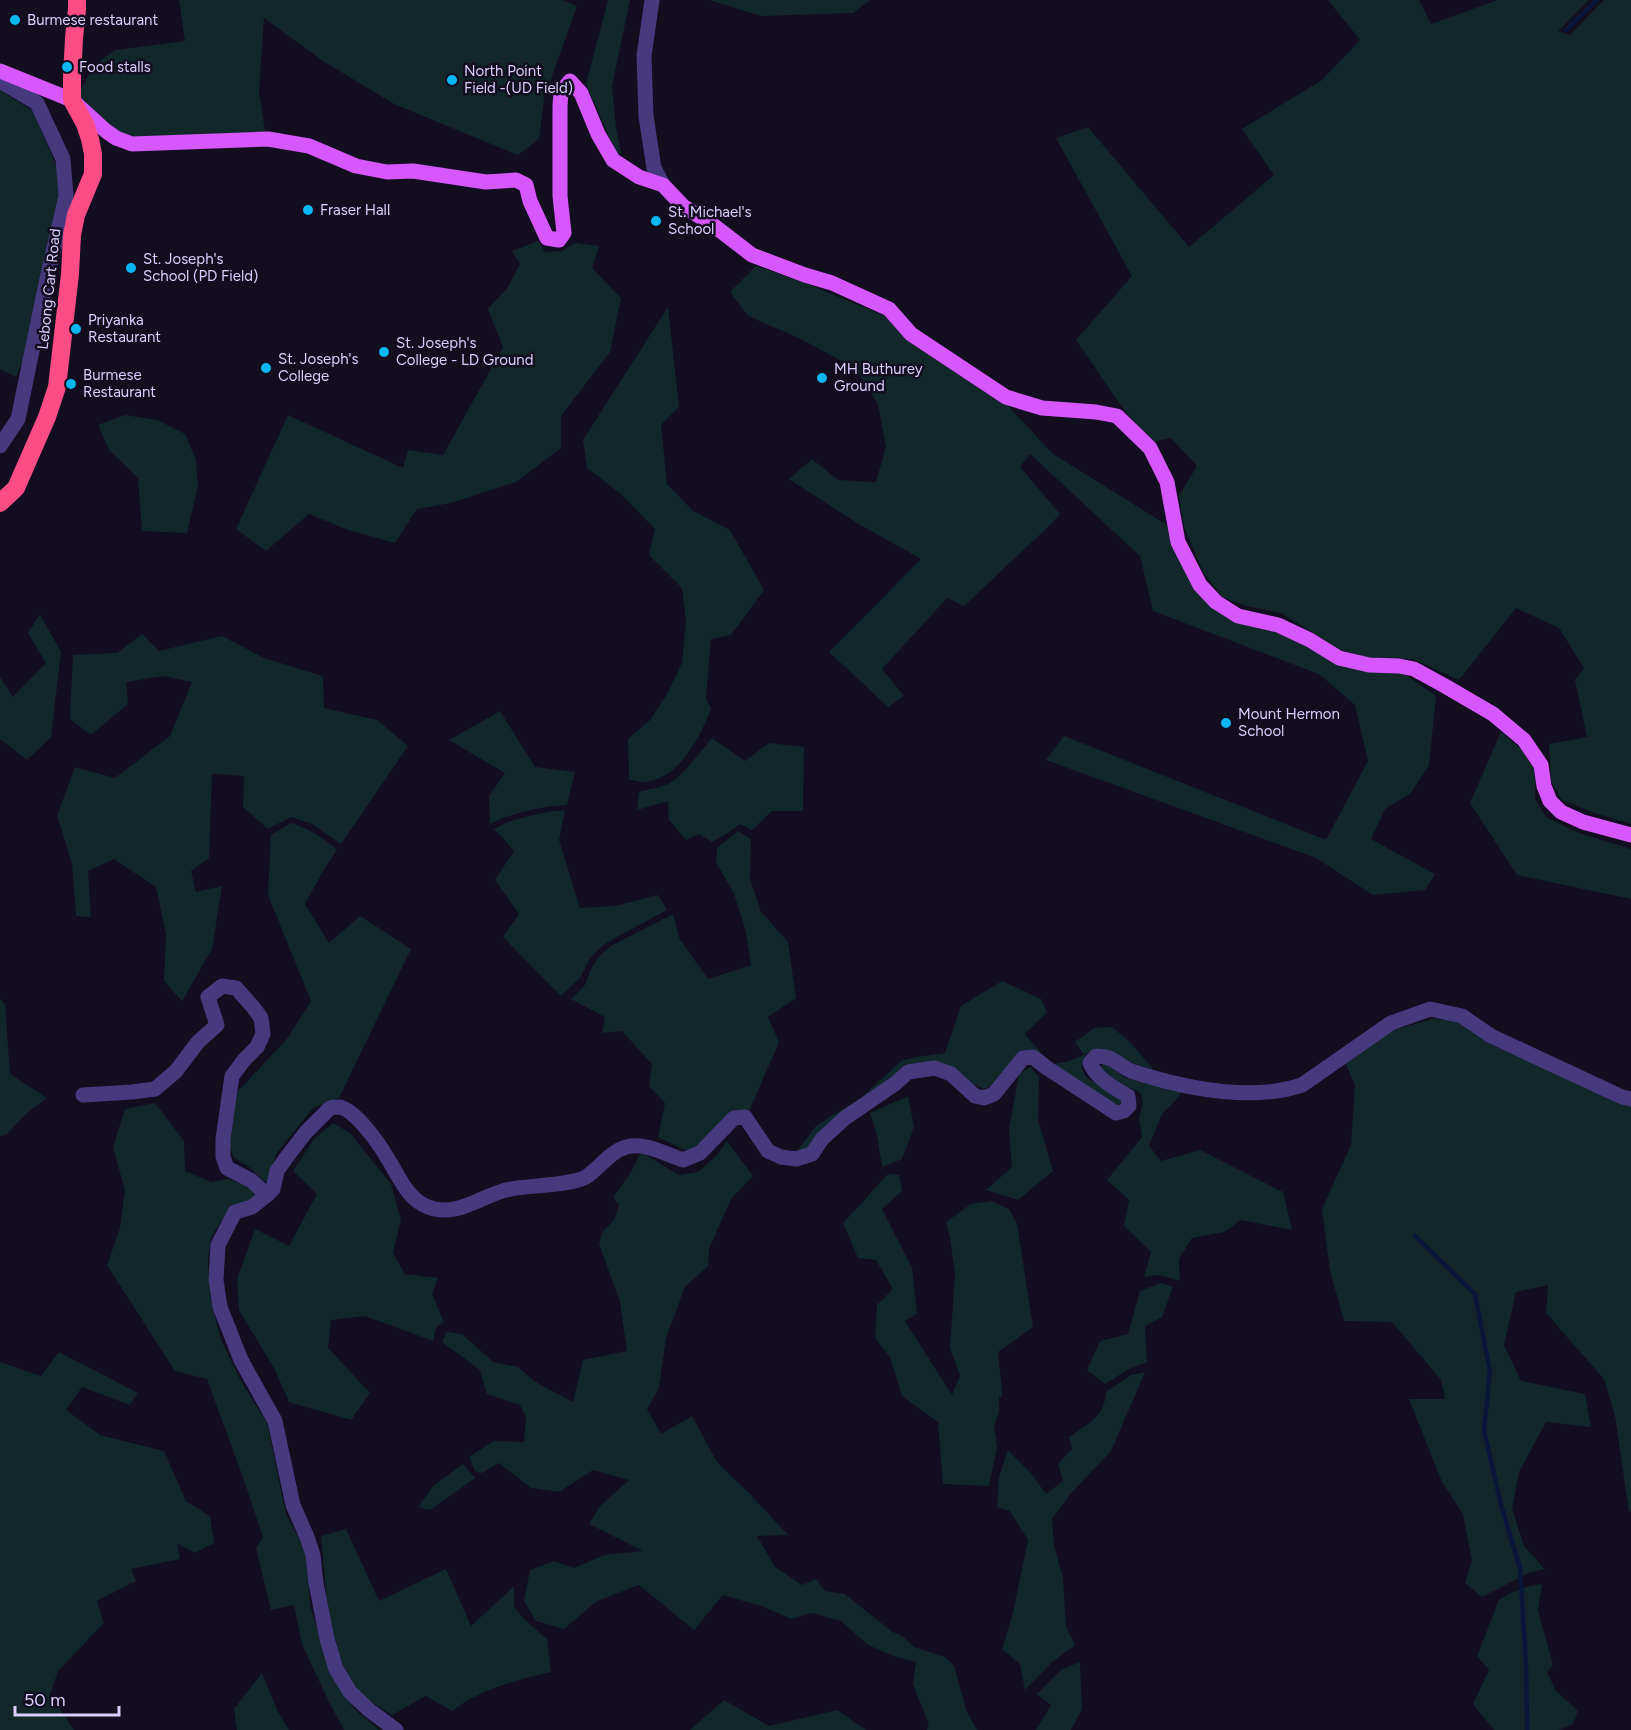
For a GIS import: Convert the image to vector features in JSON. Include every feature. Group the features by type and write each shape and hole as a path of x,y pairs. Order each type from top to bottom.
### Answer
{"highway":[{"name":"Lebong Cart Road","path":"0,502 16,488 47,417 57,387 70,274 72,235 76,215 93,174 90,139 72,100 76,0"}],"main road":[{"path":"0,71 72,100 106,131 132,144 268,139 309,146 356,166 387,172 423,172 486,182 516,180 526,185 530,201 547,238 559,240 564,233 560,196 560,106 561,92 570,81 581,93 612,160 639,177 663,185 683,206 713,225 752,255 832,283 889,309 911,334 1006,397 1042,408 1117,416 1150,448 1167,482 1178,542 1200,585 1216,602 1238,616 1278,625 1310,640 1338,658 1370,665 1414,669 1445,686 1493,714 1524,740 1541,765 1544,786 1550,801 1561,812 1582,822 1631,835"}],"street":[{"path":"652,0 644,56 646,116 654,168 663,185"},
{"path":"0,81 37,103 63,159 66,196 18,419 0,446"},
{"path":"83,1095 155,1089 176,1071 198,1042 217,1025 208,998 222,986 236,988 261,1018 263,1034 257,1047 232,1076 225,1118 223,1157 227,1168 252,1181 267,1195"},
{"path":"396,1730 350,1692 336,1669 327,1639 313,1555 293,1505 275,1421 240,1360 220,1307 216,1280 218,1245 235,1212 252,1207 273,1189 277,1171 286,1158 306,1132 330,1108 341,1107 360,1121 415,1198 427,1207 446,1211 464,1207 505,1190 586,1177 608,1157 627,1147 648,1147 683,1160 700,1153 734,1118 745,1117 768,1151 781,1157 796,1159 812,1154 822,1139 845,1118 896,1083 908,1072 935,1068 951,1074 975,1096 984,1098 994,1094 1023,1058 1033,1057 1116,1113 1124,1111 1129,1106 1128,1096 1100,1078 1094,1071 1090,1063 1096,1056 1106,1056 1128,1070 1155,1079 1213,1090 1253,1094 1287,1090 1302,1085 1390,1023 1430,1009 1462,1016 1500,1041 1622,1097 1631,1099"}],"green space":[{"name":"North Point Field -(UD Field)","path":"179,0 563,0 577,6 544,99 539,139 518,155 394,104 323,61 264,18 259,91 265,132 133,138 118,132 77,97 93,66 115,50 185,41"},
{"path":"608,0 630,0 612,86 621,153 617,155 586,84"},
{"path":"709,0 870,0 853,13 761,16"},
{"path":"1328,0 1419,0 1431,24 1498,0 1589,0 1558,31 1570,35 1604,0 1631,0 1631,824 1562,800 1551,781 1549,744 1587,737 1575,680 1584,668 1559,628 1516,608 1459,680 1413,659 1367,658 1341,650 1281,613 1246,606 1222,597 1203,572 1184,527 1179,496 1197,466 1171,438 1152,442 1124,410 1076,340 1132,276 1056,138 1088,127 1189,247 1274,175 1242,129 1322,80 1360,40"},
{"path":"0,90 33,111 57,168 59,201 37,288 24,357 16,377 0,369"},
{"path":"538,241 545,252 562,251 575,243 599,246 592,268 621,298 610,352 561,416 561,448 516,482 451,503 417,509 395,543 351,531 309,514 266,551 236,529 288,415 403,468 408,450 443,455 503,347 488,309 508,287 520,264 512,251"},
{"path":"756,266 803,282 885,316 905,338 1008,406 1053,454 1167,525 1174,547 1197,588 1266,628 1403,673 1436,696 1429,765 1411,793 1385,809 1371,839 1435,874 1425,890 1373,895 1316,858 1046,760 1064,736 1326,840 1368,761 1355,705 1319,674 1153,611 1140,556 1030,454 1020,467 1060,514 964,606 947,598 882,669 904,696 888,707 829,652 921,559 857,523 789,479 812,459 838,480 876,482 886,447 878,404 856,369 801,339 748,316 730,292"},
{"path":"668,307 679,407 661,425 667,484 693,511 730,530 764,590 731,635 711,639 706,698 711,709 694,744 677,766 667,774 656,780 641,782 629,780 628,739 650,720 667,694 682,663 686,621 682,588 649,555 655,529 621,494 587,468 583,440"},
{"path":"125,415 157,420 185,434 196,460 198,486 187,533 142,531 138,478 109,450 98,425"},
{"path":"40,614 61,652 51,737 27,760 0,739 0,677 13,697 46,663 28,633"},
{"path":"142,634 159,651 222,636 264,658 323,676 324,708 377,720 408,746 341,844 312,824 291,817 268,829 243,807 244,776 212,774 209,858 191,871 196,892 222,886 212,949 182,1001 164,981 166,934 156,887 114,859 88,871 91,917 76,916 72,863 57,816 75,767 115,778 170,736 192,682 164,676 126,682 128,704 91,735 70,719 73,655 117,653"},
{"path":"500,711 535,767 575,772 567,805 527,811 490,824 489,796 505,773 449,740"},
{"path":"1501,732 1521,749 1536,771 1535,799 1546,817 1579,833 1631,849 1631,899 1517,875 1470,803"},
{"path":"712,738 745,761 769,743 804,747 803,811 772,811 752,830 740,824 712,842 699,834 686,840 669,820 668,801 637,810 639,792 660,787 678,778"},
{"path":"565,810 559,840 580,908 615,906 658,895 667,910 606,943 591,957 580,978 561,996 503,937 519,914 495,880 514,851 494,829 528,816"},
{"path":"291,823 316,834 337,850 305,904 329,943 360,916 411,949 339,1098 313,1108 276,1154 268,1184 249,1167 234,1158 229,1145 238,1091 287,1039 311,1001 268,895 271,835"},
{"path":"738,831 751,839 750,879 761,912 788,942 796,998 768,1017 779,1042 750,1109 733,1114 701,1149 685,1150 658,1137 665,1103 649,1086 652,1064 622,1031 602,1033 605,1017 571,999 585,985 600,955 611,946 673,914 679,938 708,979 751,965 746,932 734,894 716,862 717,848"},
{"path":"1002,981 1041,999 1047,1012 1025,1034 1042,1054 1020,1056 995,1084 984,1089 937,1062 904,1065 885,1086 807,1151 798,1150 815,1127 861,1098 901,1061 945,1053 961,1006"},
{"path":"0,999 5,1004 10,1074 47,1098 27,1113 6,1135 0,1136"},
{"path":"1433,1019 1458,1021 1490,1044 1631,1105 1631,1511 1629,1512 1615,1416 1604,1379 1546,1313 1548,1285 1516,1292 1504,1345 1521,1381 1585,1394 1591,1427 1546,1422 1519,1472 1512,1509 1524,1546 1545,1569 1529,1573 1482,1597 1465,1583 1472,1561 1463,1514 1442,1482 1409,1399 1445,1399 1441,1380 1392,1322 1344,1321 1330,1271 1322,1209 1351,1145 1355,1085 1345,1062 1393,1030"},
{"path":"1112,1027 1130,1042 1154,1070 1093,1050 1085,1055 1081,1067 1086,1077 1122,1100 1122,1106 1116,1108 1050,1065 1084,1055 1075,1042 1094,1028"},
{"path":"1105,1063 1125,1078 1182,1091 1162,1114 1149,1146 1161,1161 1200,1150 1283,1192 1292,1230 1241,1220 1224,1232 1192,1238 1179,1259 1180,1281 1159,1275 1144,1277 1151,1252 1124,1226 1129,1200 1107,1180 1142,1137 1139,1118 1143,1102 1140,1092 1125,1086 1098,1069"},
{"path":"1030,1067 1039,1077 1038,1120 1053,1171 1018,1200 986,1190 1012,1167 1009,1129 1019,1074"},
{"path":"908,1096 914,1127 902,1159 882,1167 877,1135 870,1113"},
{"path":"155,1103 184,1141 185,1171 211,1182 228,1179 252,1188 258,1194 246,1203 231,1207 211,1237 208,1262 210,1296 221,1340 242,1383 267,1423 286,1514 303,1546 307,1563 310,1606 322,1645 338,1685 354,1709 380,1730 344,1730 302,1644 294,1605 271,1610 256,1548 263,1537 207,1379 175,1371 107,1265 120,1228 125,1191 113,1147 125,1109"},
{"path":"333,1123 350,1133 391,1184 401,1219 393,1253 405,1274 438,1278 432,1294 444,1322 436,1328 433,1341 365,1316 331,1320 328,1348 370,1393 351,1420 289,1402 274,1368 239,1310 237,1279 255,1229 289,1246 317,1194 293,1171 314,1139"},
{"path":"727,1141 753,1176 731,1199 709,1249 708,1266 685,1287 666,1338 659,1388 647,1409 661,1434 692,1416 717,1462 788,1535 757,1536 775,1567 802,1585 816,1579 825,1591 845,1594 914,1647 945,1657 954,1666 967,1712 977,1730 927,1730 929,1725 913,1684 916,1662 893,1656 868,1645 841,1621 812,1613 791,1619 764,1607 723,1595 694,1630 639,1585 597,1601 564,1629 536,1621 524,1601 530,1570 554,1561 574,1568 604,1555 643,1551 589,1524 600,1506 629,1480 593,1470 559,1492 531,1488 499,1463 482,1473 475,1471 469,1457 494,1441 524,1442 526,1417 520,1405 487,1394 480,1370 442,1342 447,1332 462,1334 493,1362 518,1367 534,1381 573,1402 583,1360 627,1351 620,1302 599,1244 603,1231 614,1220 619,1205 613,1197 630,1174 641,1152 679,1175 698,1172 716,1156"},
{"path":"888,1174 899,1175 902,1191 882,1209 912,1268 917,1314 905,1321 952,1395 960,1376 950,1348 955,1273 946,1222 971,1204 991,1201 1009,1209 1017,1224 1033,1327 998,1352 1002,1397 999,1397 999,1412 994,1426 997,1447 989,1486 943,1484 938,1422 902,1396 890,1357 875,1338 877,1305 893,1289 876,1260 858,1258 843,1223"},
{"path":"1161,1283 1173,1287 1162,1317 1145,1326 1147,1362 1129,1369 1105,1384 1087,1370 1100,1341 1128,1334 1140,1291"},
{"path":"59,1352 138,1393 130,1405 82,1387 66,1410 100,1435 164,1451 186,1501 210,1516 214,1543 195,1553 177,1543 180,1559 131,1569 136,1581 97,1601 104,1623 58,1671 50,1695 74,1730 0,1730 0,1362 41,1376"},
{"path":"1145,1372 1111,1451 1072,1492 1052,1519 1054,1545 1063,1578 1066,1627 1075,1645 1051,1663 1025,1690 1020,1664 1002,1649 1012,1617 1028,1540 1010,1511 997,1507 999,1477 1008,1450 1031,1473 1046,1494 1063,1481 1058,1464 1072,1449 1069,1437 1099,1414 1106,1392 1131,1375"},
{"path":"463,1464 475,1478 430,1510 418,1507 434,1485"},
{"path":"346,1529 379,1601 446,1569 471,1626 514,1586 514,1607 547,1639 551,1672 487,1691 452,1711 426,1696 392,1715 363,1697 343,1669 328,1612 321,1536"},
{"path":"1542,1584 1538,1610 1553,1665 1547,1672 1556,1691 1578,1711 1573,1724 1559,1730 1494,1730 1473,1704 1489,1670 1477,1656 1499,1600 1529,1586"},
{"path":"1080,1662 1082,1709 1071,1730 1036,1730 1051,1705 1037,1694 1062,1669"},
{"path":"262,1673 278,1712 289,1730 237,1730 234,1709"},
{"path":"724,1700 769,1726 837,1710 866,1730 690,1730"}],"waterway":[{"path":"1566,30 1597,0"},
{"path":"1415,1236 1475,1294 1490,1372 1484,1430 1501,1505 1520,1568 1526,1664 1527,1730"}],"place":[{"name":"Burmese restaurant","path":"15,20"},
{"name":"Food stalls","path":"67,67"},
{"name":"North Point Field -(UD Field)","path":"452,80"},
{"name":"Fraser Hall","path":"308,210"},
{"name":"St. Michael's School","path":"656,221"},
{"name":"St. Joseph's School (PD Field)","path":"131,268"},
{"name":"Priyanka Restaurant","path":"76,329"},
{"name":"St. Joseph's College - LD Ground","path":"384,352"},
{"name":"St. Joseph's College","path":"266,368"},
{"name":"MH Buthurey Ground","path":"822,378"},
{"name":"Burmese Restaurant","path":"71,384"},
{"name":"Mount Hermon School","path":"1226,723"}]}
